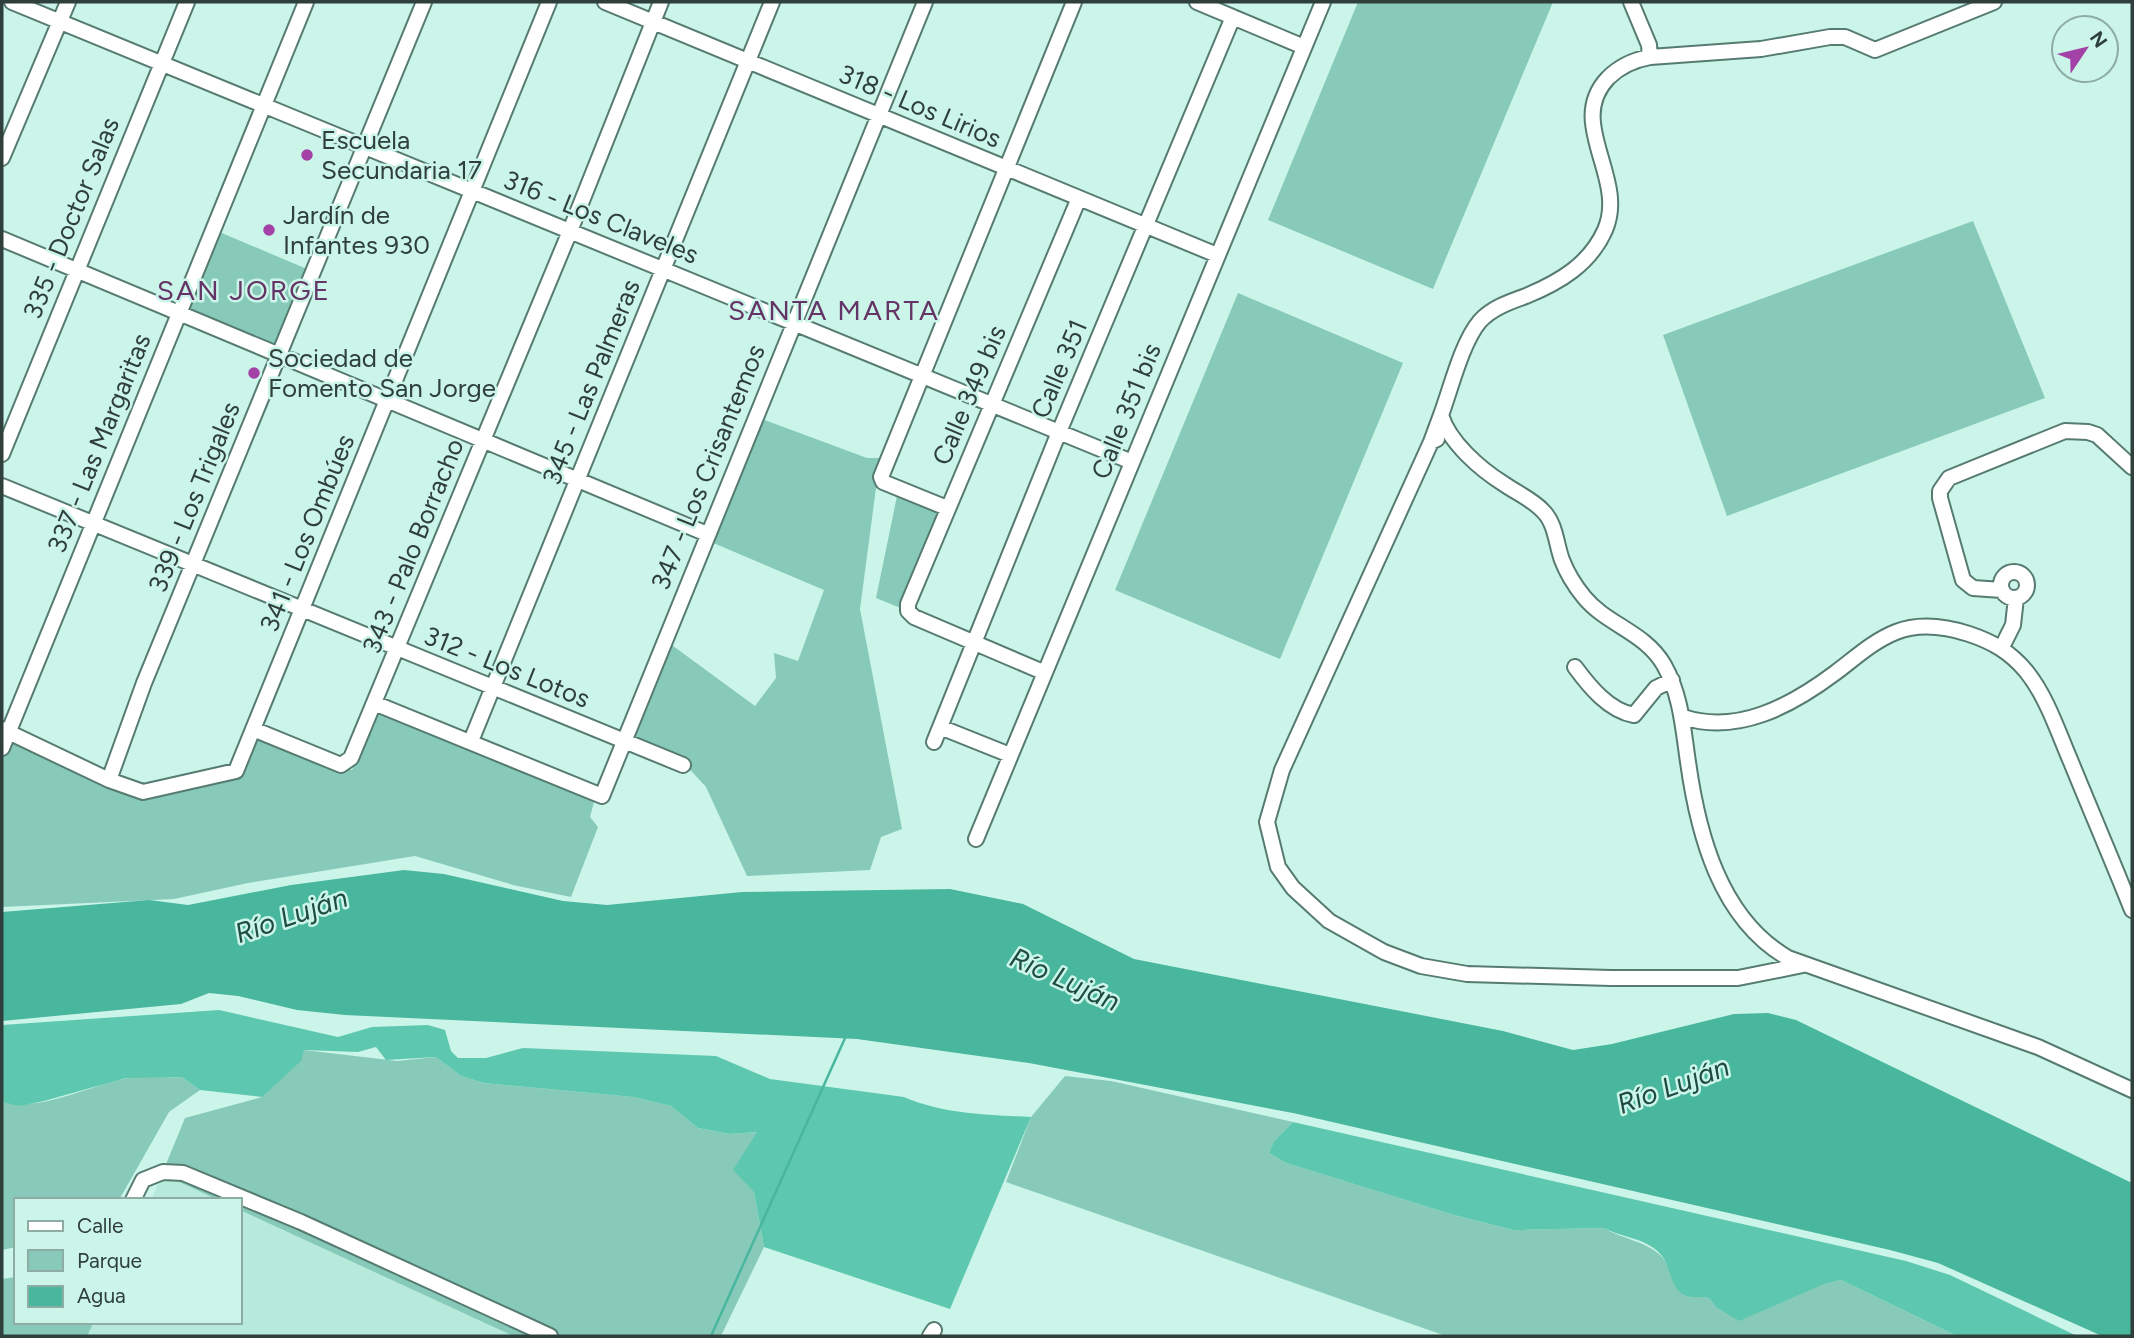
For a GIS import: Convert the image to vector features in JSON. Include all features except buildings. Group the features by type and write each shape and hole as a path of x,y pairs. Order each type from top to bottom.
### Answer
{"street":[{"name":"316 - Los Claveles","path":"12,2 1132,462"},
{"path":"2,158 68,2"},
{"name":"335 - Doctor Salas","path":"2,454 75,270 187,2"},
{"name":"337 - Las Margaritas","path":"2,748 5,730 93,523 306,2"},
{"name":"339 - Los Trigales","path":"109,780 144,683 424,2"},
{"name":"341 - Los Ombúes","path":"109,780 143,793 236,771 549,2"},
{"name":"318 - Los Lirios","path":"605,2 1217,255"},
{"name":"343 - Palo Borracho","path":"253,729 341,765 351,758 570,231 660,2"},
{"name":"345 - Las Palmeras","path":"471,741 772,2"},
{"name":"347 - Los Crisantemos","path":"471,741 601,796 925,2"},
{"path":"947,508 883,482 881,477 1074,2"},
{"path":"1197,2 1304,47"},
{"name":"Calle 351 bis","path":"976,839 1323,2"},
{"path":"1631,2 1649,45 1650,57"},
{"path":"1804,964 1738,978 1611,978 1440,972 1384,952 1347,932 1310,905 1293,888 1278,867 1270,843 1267,822 1271,801 1282,770 1431,442 1472,334 1480,321 1500,306 1569,275 1599,242 1607,227 1611,193 1593,133 1593,101 1616,71 1633,60 1650,57 1761,49 1830,37 1845,37 1875,50 1994,2"},
{"name":"Calle 351","path":"934,742 1059,432 1233,17"},
{"name":"Calle 349 bis","path":"974,642 914,617 908,611 947,508 1079,198"},
{"path":"2,239 277,357 707,534"},
{"path":"1441,415 1450,433 1495,479 1546,514 1561,559 1585,598 1605,616 1654,649 1672,680 1683,717 1688,763 1703,835 1724,889 1754,933 1773,949 1804,964 2038,1047 2132,1090"},
{"path":"2002,590 1973,588 1963,580 1940,498 1940,491 1949,478 2065,431 2097,435 2132,467"},
{"path":"1431,442 1450,433"},
{"name":"312 - Los Lotos","path":"2,486 683,765"},
{"path":"2013,572 2021,574 2027,585 2024,593 2016,598 2008,597 2002,590 2001,582 2005,575 2013,572"},
{"path":"2003,648 2013,625 2016,598"},
{"path":"1683,717 1702,723 1720,723 1767,713 1820,683 1876,642 1898,631 1917,627 1957,630 2003,648 2027,673 2046,705 2132,910"},
{"path":"974,642 1043,672"},
{"path":"1575,667 1587,685 1626,713 1634,715 1656,688 1672,680"},
{"path":"374,703 471,741"},
{"path":"940,727 1010,755"},
{"path":"5,730 109,780"},
{"path":"134,1198 143,1180 163,1172 183,1173 301,1222 550,1336"}],"shaded area":[{"path":"219,1010 338,1037 372,1027 428,1025 445,1030 451,1051 458,1058 486,1058 523,1048 716,1056 770,1079 904,1097 934,1107 966,1113 1031,1117 950,1309 764,1247 754,1192 733,1170 757,1132 730,1134 698,1128 671,1106 633,1097 484,1083 461,1076 436,1057 386,1060 376,1047 358,1052 304,1050 301,1061 262,1097 200,1090 182,1077 126,1078 19,1106 2,1102 2,1025"},
{"path":"1293,1122 1906,1261 1950,1275 2077,1336 1957,1336 1841,1280 1824,1284 1739,1321 1716,1307 1709,1298 1690,1297 1681,1293 1674,1284 1662,1256 1650,1245 1604,1228 1513,1230 1454,1215 1286,1163 1269,1153 1274,1141"},
{"path":"162,1174 214,1198 152,1198"},
{"path":"242,1211 513,1336 87,1336 93,1324 242,1324"}],"green space":[{"path":"1358,2 1553,2 1433,289 1268,220"},
{"path":"1973,221 2045,398 1727,516 1663,335"},
{"name":"SAN JORGE","path":"217,231 307,269 275,345 185,307"},
{"path":"1238,293 1403,363 1280,659 1115,590"},
{"path":"762,419 867,458 883,458 878,473 860,609 902,829 881,837 870,870 747,876 706,787 683,762 632,737 669,643 755,706 776,678 774,653 798,661 824,590 711,542"},
{"path":"897,496 941,514 903,609 876,598"},
{"path":"387,713 595,798 590,817 598,827 571,897 513,885 415,856 248,883 174,899 2,907 2,761 11,738 160,794 238,779 254,742 263,740 352,770 378,715"},
{"path":"304,1050 397,1061 436,1057 461,1076 484,1083 633,1097 671,1106 698,1128 730,1134 758,1132 754,1192 764,1247 721,1336 513,1336 242,1211 242,1198 214,1198 162,1174 185,1118 262,1097"},
{"path":"1065,1076 1111,1081 1293,1122 1274,1141 1269,1153 1286,1163 1454,1215 1513,1230 1604,1228 1652,1249 1664,1259 1679,1287 1695,1297 1709,1298 1716,1307 1841,1280 1957,1336 1446,1336 1006,1182 1031,1117"},
{"path":"145,1077 182,1077 200,1090 169,1112 120,1198 14,1198 14,1247 2,1250 2,1102 17,1104 47,1101 108,1083"},
{"path":"14,1277 14,1324 93,1324 87,1336 2,1336 2,1279"}],"water":[{"name":"Río Luján","path":"404,870 444,874 563,901 607,905 742,892 950,889 1023,904 1134,959 1503,1031 1573,1050 1612,1044 1734,1014 1768,1013 1796,1020 2132,1183 2132,1336 2102,1336 1938,1263 1890,1250 1293,1113 1029,1063 857,1039 345,1015 297,1010 238,996 209,993 181,1004 2,1021 2,912 149,900 188,905 291,885"}],"waterway":[{"path":"711,1336 846,1036"}],"place":[{"name":"Escuela Secundaria 17","path":"307,155"},
{"name":"Jardín de Infantes 930","path":"269,230"},
{"name":"Sociedad de Fomento San Jorge","path":"254,373"}],"district":[{"name":"SAN JORGE","path":"244,290"},
{"name":"SANTA MARTA","path":"834,310"}]}
